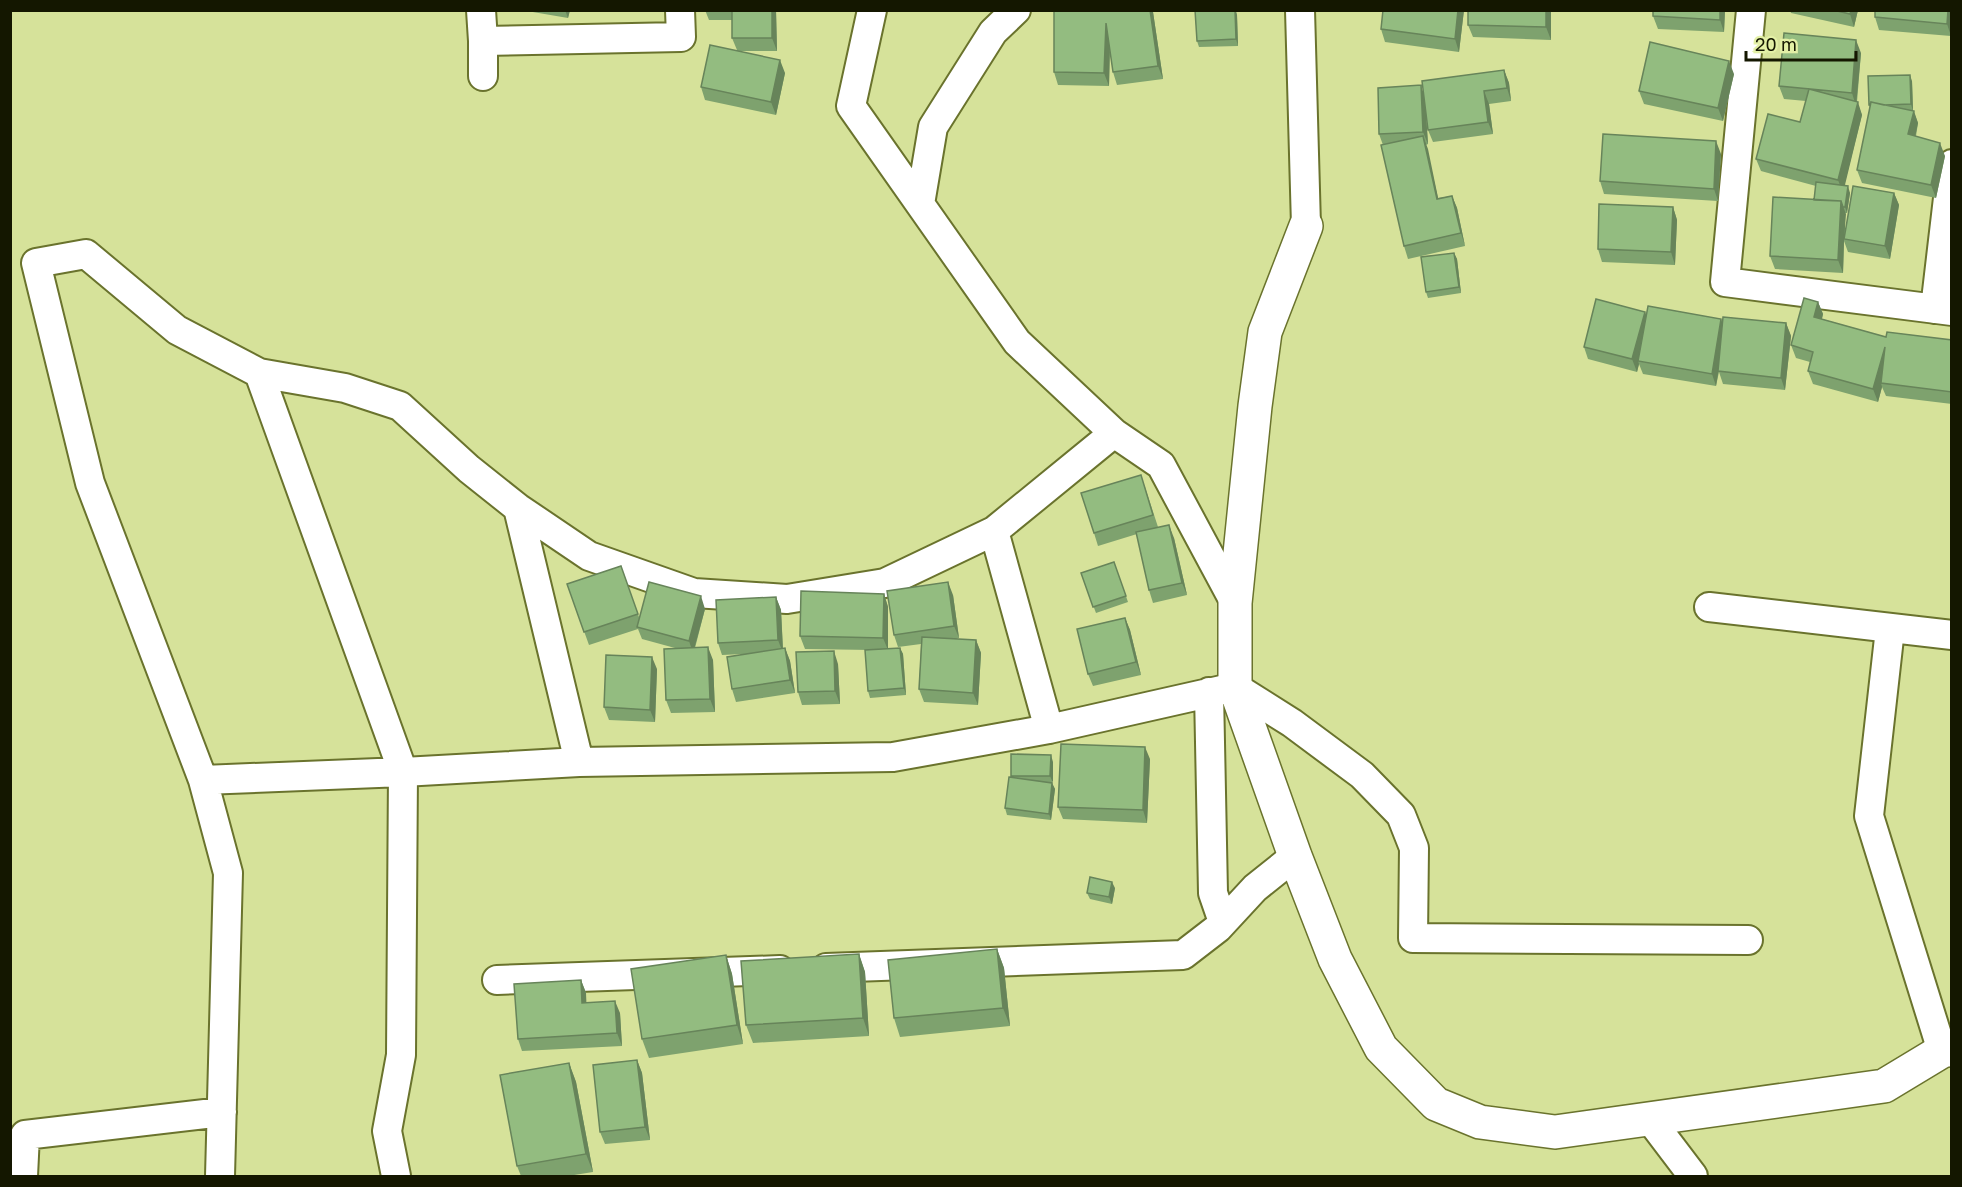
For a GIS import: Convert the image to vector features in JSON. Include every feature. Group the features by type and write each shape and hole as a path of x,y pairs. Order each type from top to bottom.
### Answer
{"street":[{"path":"482,10 483,76"},
{"path":"483,41 681,37 680,10"},
{"path":"872,10 852,106 1017,342 1114,433 1161,465 1235,603"},
{"path":"920,204 933,127 993,32 1016,10"},
{"path":"1223,922 1213,893 1222,689 1235,603 1255,406 1265,332 1306,226 1300,10"},
{"path":"1751,10 1725,282 1943,310 1952,164"},
{"path":"220,1176 228,873 203,780 90,483 36,263 86,254 177,330 259,373 345,388 400,406 469,470 518,508 589,556 694,593 787,598 885,583 994,531 1114,433"},
{"path":"259,373 403,772 401,1055 387,1131 396,1176"},
{"path":"518,508 579,762"},
{"path":"994,531 1049,729"},
{"path":"1709,607 1952,635"},
{"path":"1222,689 1295,856 1335,959 1381,1048 1436,1104 1480,1122 1555,1132 1884,1086 1947,1050 1869,816 1890,629"},
{"path":"203,780 579,762 893,757 1049,729 1222,689 1292,723 1362,775 1401,815 1414,848 1413,938 1748,940"},
{"path":"497,980 1183,955 1223,922 1255,888 1295,856"},
{"path":"19,1165 25,1135 222,1112"},
{"path":"1649,1118 1693,1176"}],"building":[{"path":"732,10 772,10 772,38 732,38"},
{"path":"1054,10 1150,10 1158,66 1113,72 1106,23 1104,73 1054,72"},
{"path":"1195,10 1235,10 1236,39 1197,41"},
{"path":"1383,10 1458,10 1455,39 1381,29"},
{"path":"1468,10 1546,10 1546,27 1468,25"},
{"path":"1653,10 1720,10 1720,20 1653,16"},
{"path":"1833,10 1851,10 1850,14"},
{"path":"1875,10 1948,10 1947,24 1875,17"},
{"path":"1784,33 1856,40 1852,93 1779,86"},
{"path":"1650,42 1729,61 1718,108 1639,91"},
{"path":"710,45 780,60 771,102 701,87"},
{"path":"1504,70 1507,88 1484,91 1488,122 1428,130 1422,81"},
{"path":"1910,75 1911,104 1884,105 1871,102 1869,105 1868,76"},
{"path":"1421,85 1423,132 1379,134 1378,88"},
{"path":"1809,89 1858,102 1838,180 1756,159 1768,114 1800,122"},
{"path":"1871,102 1914,111 1908,134 1940,143 1931,185 1857,170"},
{"path":"1603,134 1716,141 1714,189 1600,181"},
{"path":"1423,136 1437,199 1452,196 1461,233 1404,246 1381,145"},
{"path":"1816,182 1848,186 1845,207 1841,201 1814,200"},
{"path":"1853,186 1894,193 1885,246 1844,239"},
{"path":"1773,197 1841,201 1838,260 1770,256"},
{"path":"1599,204 1673,207 1671,252 1598,249"},
{"path":"1454,253 1459,287 1426,292 1421,257"},
{"path":"1804,298 1818,302 1814,317 1886,337 1887,332 1952,340 1952,392 1881,383 1885,347 1873,389 1808,371 1813,352 1791,345"},
{"path":"1596,299 1645,312 1632,359 1584,347"},
{"path":"1648,306 1721,319 1712,374 1638,361"},
{"path":"1723,317 1786,323 1781,378 1718,371"},
{"path":"1141,475 1153,515 1094,533 1081,493"},
{"path":"1169,525 1182,583 1149,590 1136,532"},
{"path":"1114,562 1126,596 1093,607 1081,573"},
{"path":"621,566 638,614 584,632 567,584"},
{"path":"649,582 701,596 689,641 637,627"},
{"path":"948,582 954,626 894,635 887,591"},
{"path":"801,591 884,594 883,638 800,636"},
{"path":"776,597 778,640 718,643 716,600"},
{"path":"1125,618 1136,662 1088,674 1077,629"},
{"path":"922,637 976,640 973,693 919,689"},
{"path":"708,647 710,699 666,700 664,649"},
{"path":"785,648 790,680 732,689 727,657"},
{"path":"900,648 904,688 868,691 865,650"},
{"path":"834,651 835,691 798,692 796,652"},
{"path":"606,655 652,657 650,710 604,707"},
{"path":"1061,744 1145,747 1143,810 1058,807"},
{"path":"1011,754 1051,755 1050,776 1011,776"},
{"path":"1009,777 1052,783 1049,814 1005,808"},
{"path":"1090,877 1112,882 1109,897 1087,893"},
{"path":"997,949 1003,1008 894,1018 888,960"},
{"path":"859,954 863,1018 746,1025 741,961"},
{"path":"726,955 737,1025 642,1039 631,969"},
{"path":"581,980 582,1003 615,1001 617,1033 518,1039 514,984"},
{"path":"637,1060 645,1127 600,1132 593,1065"},
{"path":"569,1063 586,1154 517,1166 500,1075"}]}
